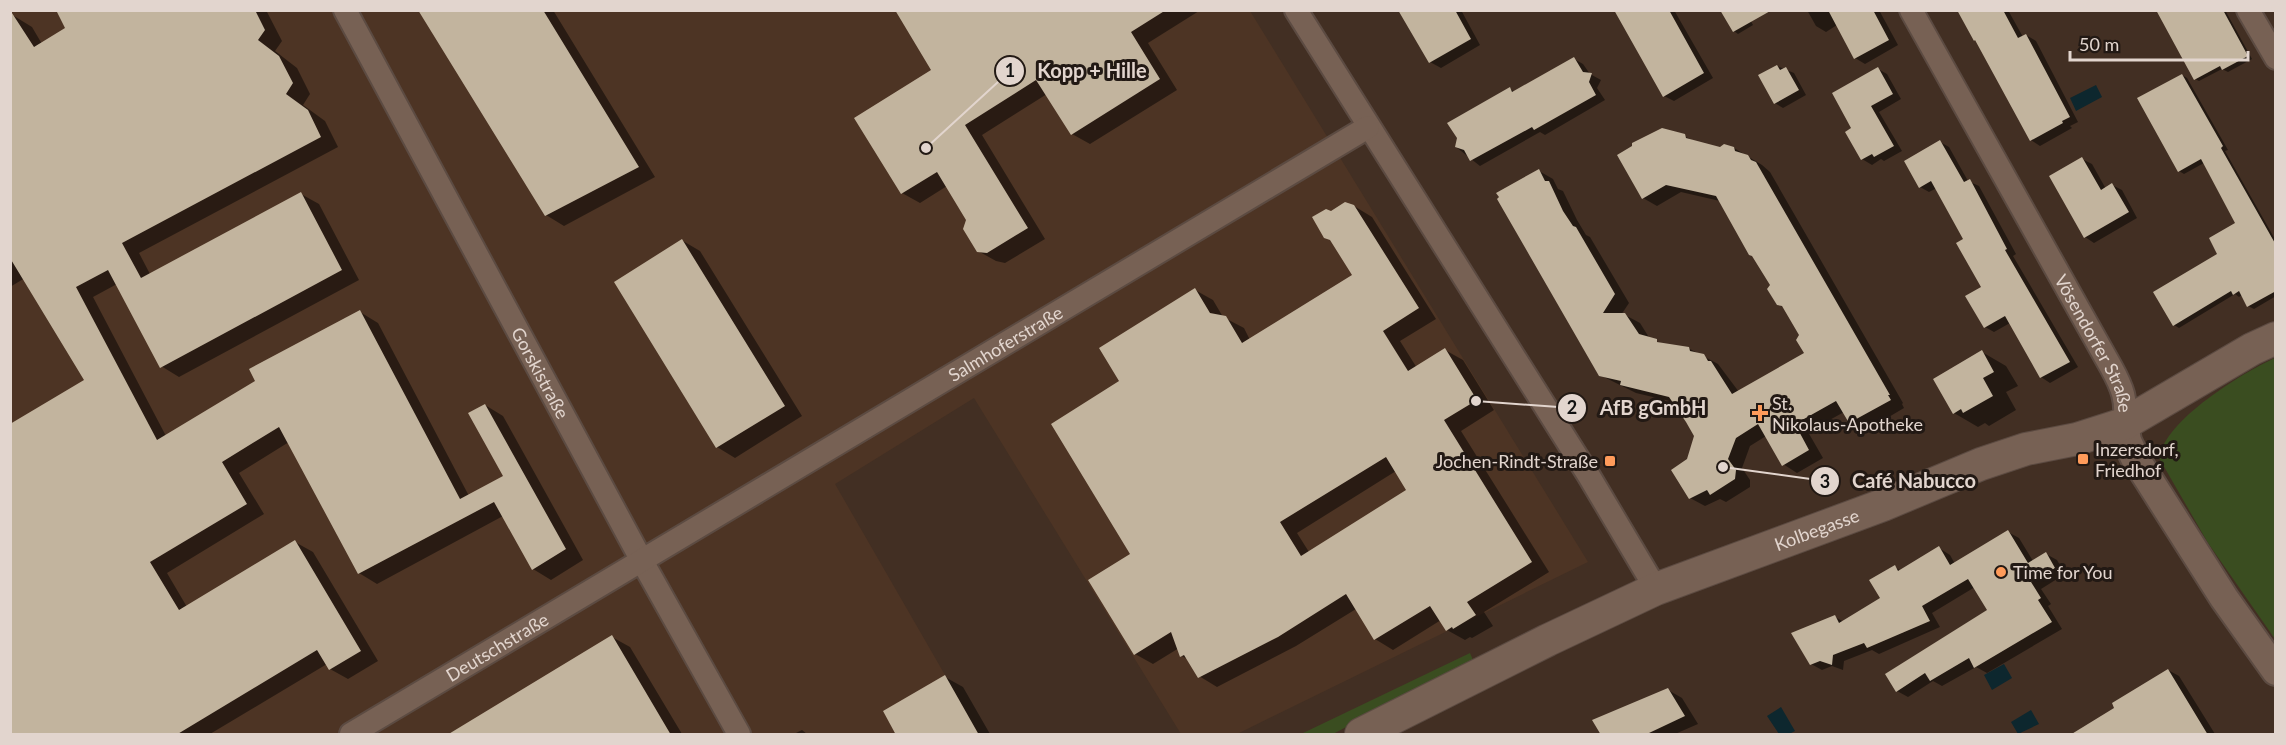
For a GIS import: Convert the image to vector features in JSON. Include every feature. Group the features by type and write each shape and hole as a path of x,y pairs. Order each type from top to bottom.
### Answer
{"main road":[{"name":"Kolbegasse","path":"1361,735 1548,640 1656,589 1866,511 1981,464 2026,449 2077,439 2124,424 2252,349 2276,338"}],"street":[{"name":"Gorskistraße","path":"345,10 642,561 740,735"},
{"path":"1296,10 1589,476 1656,589"},
{"name":"Vösendorfer Straße","path":"1911,10 2115,375 2126,400 2124,424 2127,441 2134,458 2224,598 2276,671"},
{"path":"2248,10 2276,58"},
{"name":"Salmhoferstraße","path":"642,561 1368,127"},
{"name":"Deutschstraße","path":"351,735 642,561"}],"shaded area":[{"path":"10,11 1250,11 1588,562 1237,734 1181,734 974,398 835,484 979,734 11,734"}],"green space":[{"path":"2275,358 2275,639 2208,543 2159,458 2164,443 2175,428 2207,399 2225,386"},
{"path":"1470,653 1473,660 1333,734 1301,734"}],"water":[{"path":"2096,85 2102,97 2076,111 2070,98"},
{"path":"2004,664 2012,678 1992,690 1984,675"},
{"path":"1781,707 1795,731 1789,734 1779,734 1767,716"},
{"path":"2031,710 2039,724 2018,734 2011,722"}],"building":[{"path":"10,10 34,47 65,28 56,10 255,10 265,30 258,40 279,56 293,83 286,94 308,110 321,137 122,243 141,278 301,192 342,270 160,368 108,270 76,287 157,440 255,381 249,369 360,310 460,499 503,476 468,413 485,404 566,549 532,570 494,502 358,574 279,427 222,462 247,504 150,562 179,610 295,540 361,651 329,670 317,650 176,735 10,735 10,424 84,380 10,258"},
{"path":"418,10 543,10 639,167 545,216"},
{"path":"895,10 1166,10 1131,32 1160,79 1071,135 1036,80 965,125 1028,228 987,253 977,252 963,229 966,220 937,172 901,194 854,118 931,70"},
{"path":"1398,10 1455,10 1471,39 1429,63"},
{"path":"1614,10 1669,10 1704,73 1663,97"},
{"path":"1720,10 1772,10 1733,32"},
{"path":"1828,10 1873,10 1889,40 1854,59"},
{"path":"1957,10 2003,10 2018,38 2026,34 2070,117 2030,141"},
{"path":"2156,10 2223,10 2248,56 2222,70 2220,66 2194,80"},
{"path":"1574,57 1583,72 1592,73 1589,82 1596,95 1534,130 1532,127 1470,161 1464,150 1455,147 1457,138 1447,123 1510,87 1512,92"},
{"path":"1777,65 1780,70 1786,67 1799,90 1774,104 1758,75"},
{"path":"1878,67 1893,94 1871,106 1894,146 1874,157 1872,154 1861,160 1845,132 1851,128 1832,93"},
{"path":"2182,74 2276,245 2276,291 2247,307 2239,291 2233,295 2231,291 2173,326 2153,292 2217,254 2209,238 2235,223 2201,159 2178,172 2137,98"},
{"path":"1662,128 1685,134 1686,138 1720,147 1724,144 1734,147 1735,151 1748,155 1756,162 1891,400 1849,423 1836,401 1795,424 1809,450 1782,466 1758,424 1736,438 1728,459 1736,470 1735,479 1710,495 1707,490 1689,499 1671,470 1687,459 1694,436 1686,422 1669,397 1620,385 1621,381 1599,376 1497,199 1499,197 1496,193 1539,169 1545,181 1549,181 1563,211 1576,227 1615,294 1603,313 1625,313 1639,334 1657,339 1657,342 1689,347 1690,351 1704,354 1732,394 1804,353 1796,340 1799,335 1782,306 1777,305 1767,289 1770,285 1752,256 1749,255 1716,196 1666,185 1642,199 1617,155 1632,146 1632,143"},
{"path":"1940,140 1964,182 1970,179 2007,249 2005,250 2070,362 2040,378 2005,316 1984,328 1965,296 1981,287 1956,243 1963,239 1931,181 1919,188 1904,161"},
{"path":"2082,157 2101,190 2112,183 2129,212 2084,238 2049,176"},
{"path":"1345,202 1354,205 1419,308 1383,331 1408,371 1445,348 1477,400 1444,420 1532,562 1467,602 1476,615 1446,631 1430,606 1374,640 1346,594 1278,637 1198,678 1184,655 1180,657 1171,632 1134,655 1088,580 1130,554 1051,424 1119,381 1099,348 1195,288 1210,313 1226,316 1242,343 1352,275 1330,240 1324,238 1312,217 1326,209 1331,211","holes":["1386,457 1406,490 1301,556 1280,522"]},
{"path":"682,239 785,406 716,448 614,282"},
{"path":"1982,350 1994,372 1983,378 1993,396 1963,413 1961,409 1953,414 1933,379"},
{"path":"2008,530 2028,563 2046,552 2055,568 2031,582 2041,598 2038,600 2052,622 1974,668 1969,658 1930,681 1925,673 1896,692 1885,674 1987,610 1968,579 1922,606 1930,621 1867,648 1864,643 1833,655 1832,665 1820,661 1810,665 1791,633 1835,615 1839,623 1880,598 1869,580 1895,565 1898,571 1939,546 1950,565"},
{"path":"612,635 671,735 447,735"},
{"path":"2168,669 2208,735 2070,735 2114,708 2112,703"},
{"path":"945,675 979,735 896,735 883,711"},
{"path":"1668,688 1685,716 1649,733 1601,735 1592,720"}],"place":[{"name":"Kopp + Hille","path":"926,148"},
{"name":"AfB gGmbH","path":"1476,401"},
{"name":"St. Nikolaus-Apotheke","path":"1760,413"},
{"name":"Inzersdorf, Friedhof","path":"2083,459"},
{"name":"Jochen-Rindt-Straße","path":"1610,461"},
{"name":"Café Nabucco","path":"1723,467"},
{"name":"Time for You","path":"2001,572"}]}
